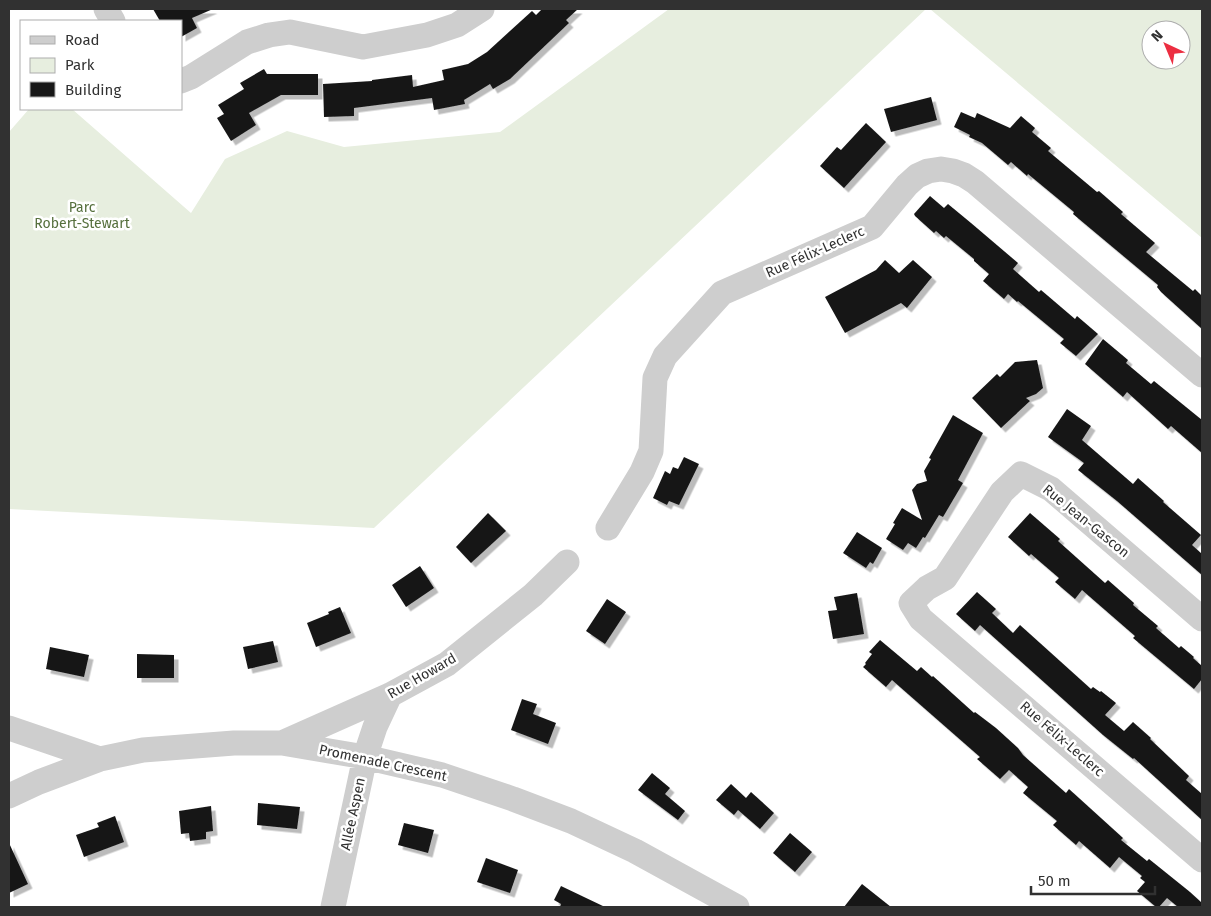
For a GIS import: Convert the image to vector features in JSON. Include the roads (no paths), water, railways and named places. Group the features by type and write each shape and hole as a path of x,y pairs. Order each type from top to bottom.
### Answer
{"street":[{"path":"106,9 112,20"},
{"path":"182,81 191,77 247,42 269,35 290,32 363,47 427,35 457,25 482,9"},
{"name":"Rue Félix-Leclerc","path":"608,528 642,472 651,451 655,378 665,356 671,349 722,293 872,227 907,185 917,176 928,171 953,170 975,182 1202,375"},
{"name":"Rue Jean-Gascon","path":"920,619 911,603 927,588 945,578 1002,492 1021,474 1051,490 1202,619"},
{"name":"Rue Howard","path":"282,743 390,695 447,664 533,596 567,562"},
{"name":"Rue Félix-Leclerc","path":"920,619 1202,860"},
{"name":"Allée Aspen","path":"333,907 365,757 375,727 390,695"},
{"path":"9,728 100,759"},
{"name":"Promenade Crescent","path":"9,796 39,782 100,759 142,750 282,743 365,757 442,775 571,821 634,851 737,907"}],"park label":[{"name":"Parc Robert-Stewart","path":"82,216"}]}
